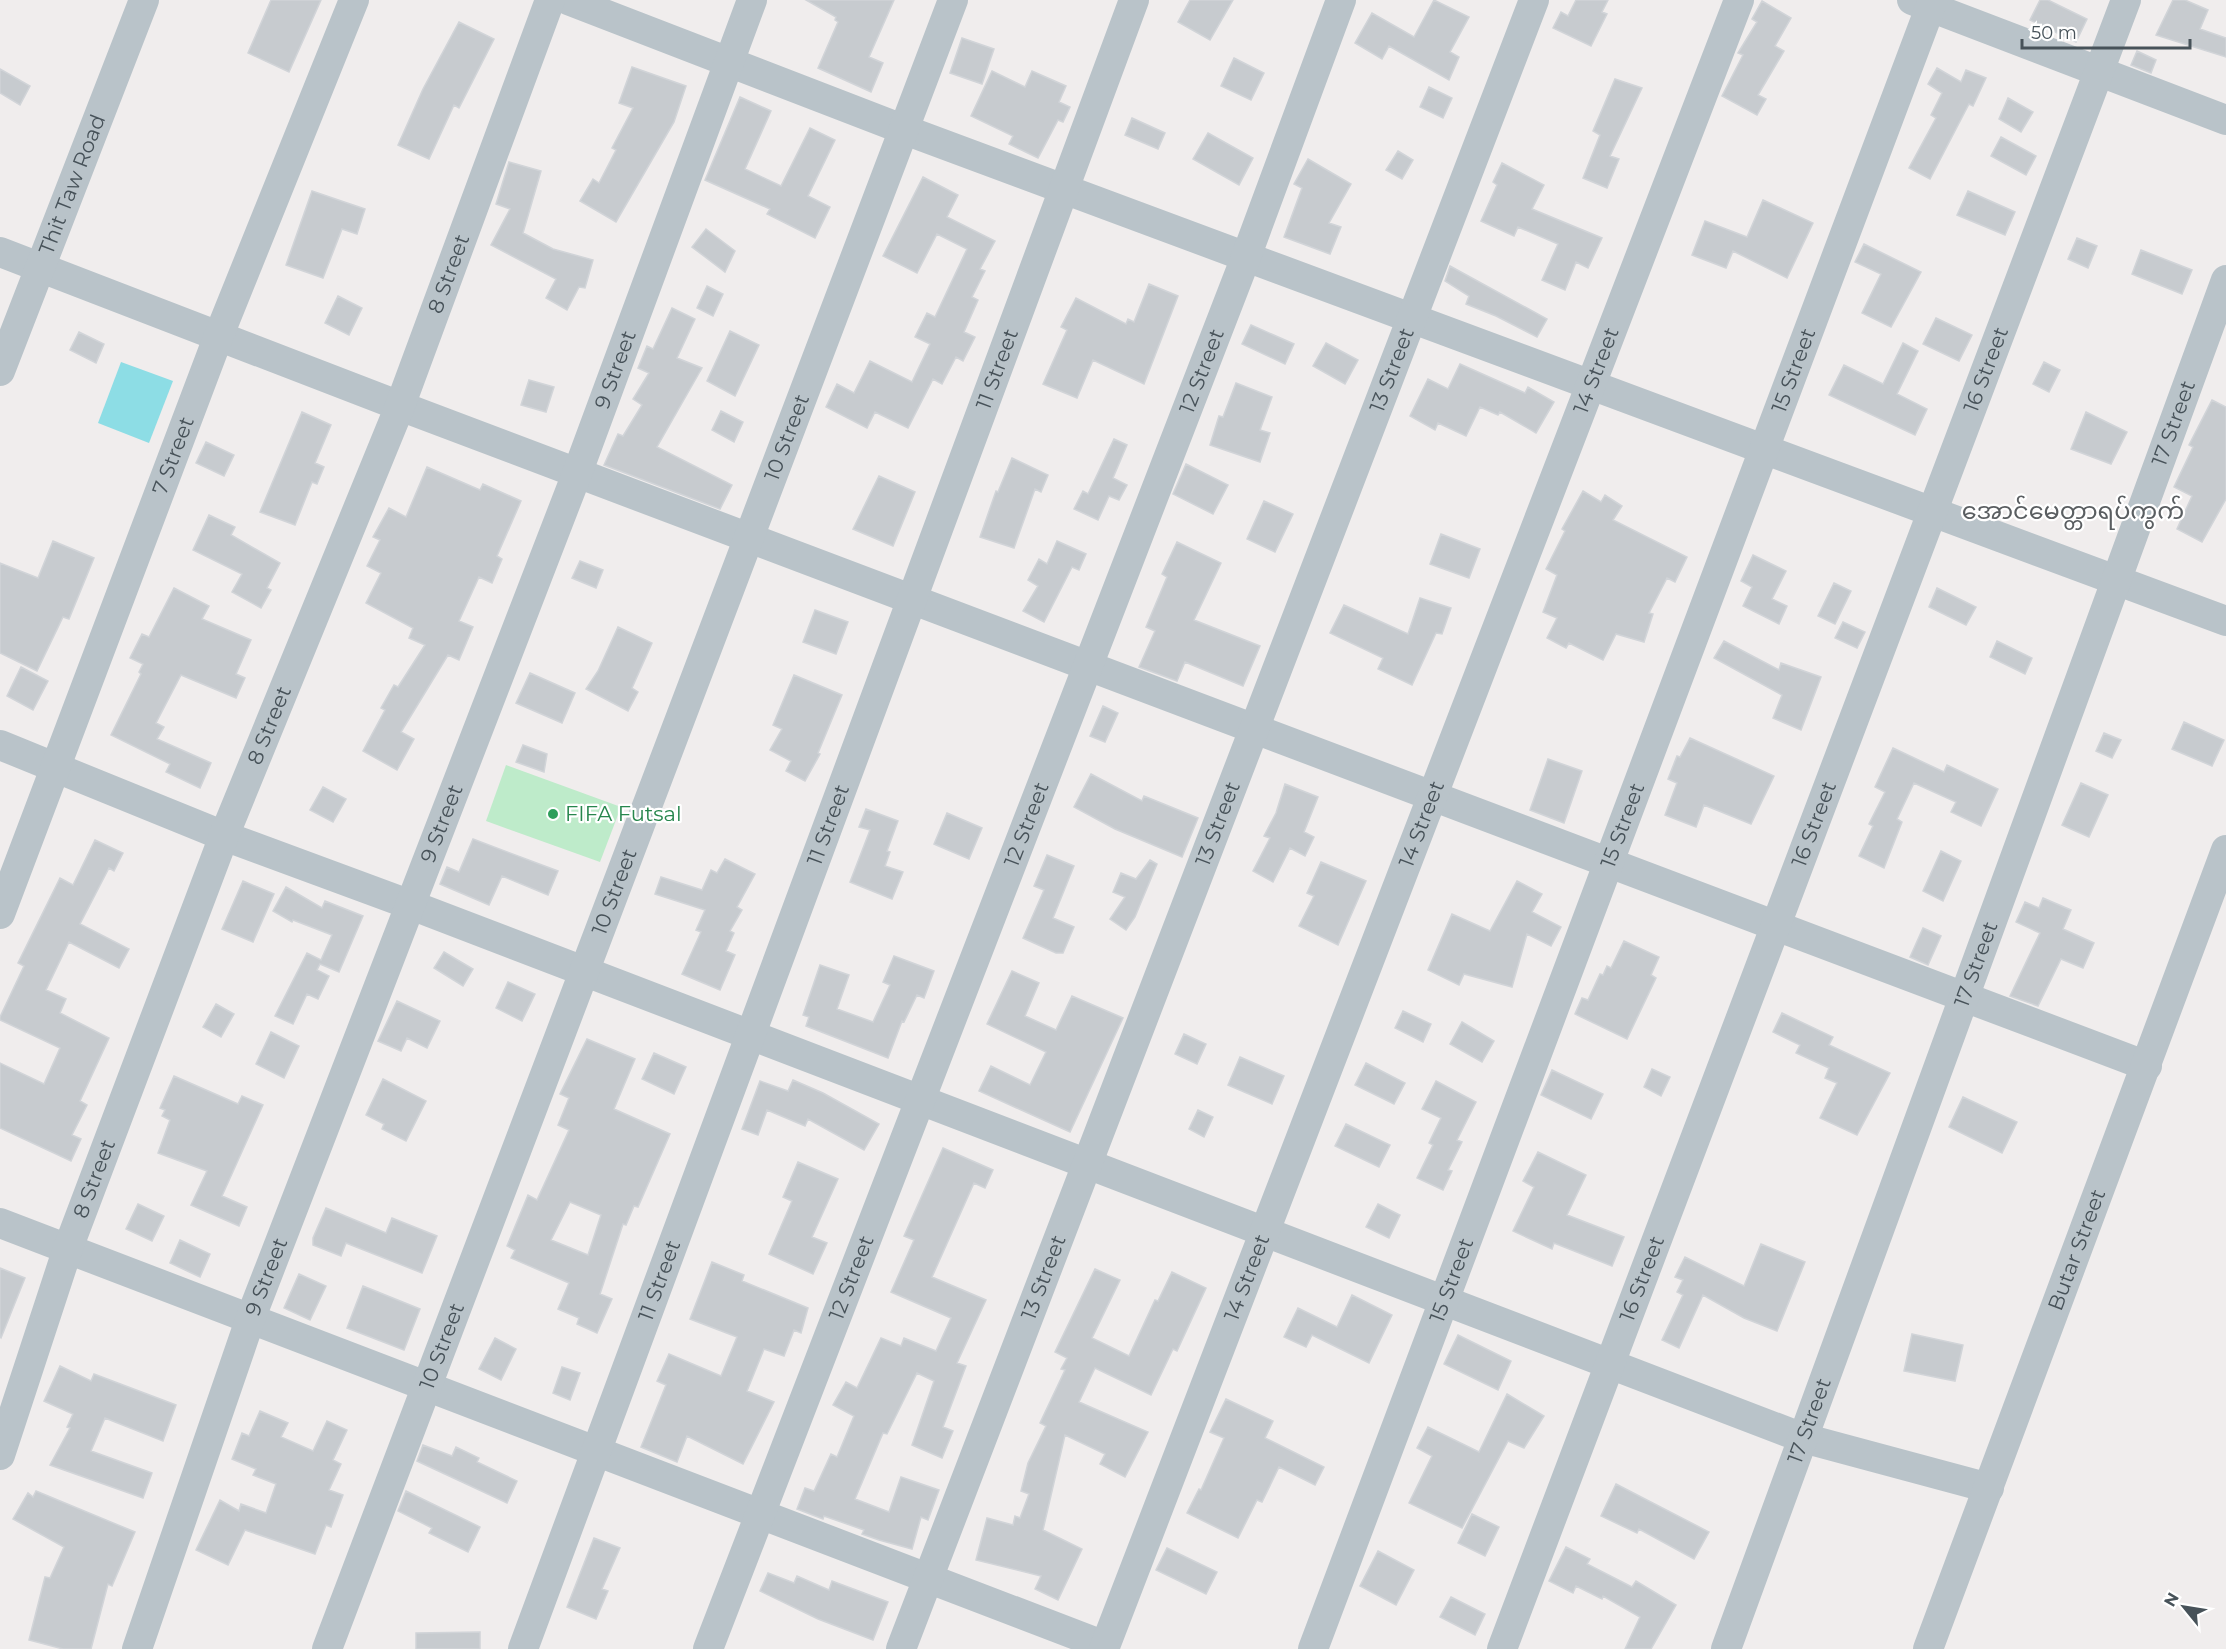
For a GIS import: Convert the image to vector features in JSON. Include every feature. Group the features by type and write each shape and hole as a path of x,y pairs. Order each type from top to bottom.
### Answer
{"street":[{"name":"Thit Taw Road","path":"0,371 144,0"},
{"name":"7 Street","path":"0,914 219,335 354,0"},
{"name":"8 Street","path":"0,1455 67,1251 224,836 400,406 550,0"},
{"path":"568,0 905,130 2226,621"},
{"name":"9 Street","path":"138,1649 251,1317 578,471 752,0"},
{"name":"10 Street","path":"327,1649 953,0"},
{"name":"11 Street","path":"523,1649 1134,0"},
{"name":"12 Street","path":"708,1649 1246,257 1341,0"},
{"name":"13 Street","path":"901,1649 1534,0"},
{"name":"14 Street","path":"1105,1647 1739,0"},
{"name":"16 Street","path":"1503,1649 2126,0"},
{"path":"1925,2 2226,120"},
{"name":"15 Street","path":"1313,1649 1764,449 1925,2"},
{"path":"0,252 400,406 578,471 2147,1066"},
{"name":"17 Street","path":"1726,1649 2226,280"},
{"path":"0,745 224,836 585,971 1803,1438 1989,1488"},
{"name":"Butar Street","path":"1928,1649 2226,850"},
{"path":"0,1223 67,1251 251,1317 1105,1647"}],"green space":[{"name":"FIFA Futsal","path":"506,765 621,807 600,862 486,821"}],"water":[{"path":"121,362 173,381 149,443 98,423"}],"building":[{"path":"271,0 321,0 289,72 248,53"},
{"path":"806,0 894,0 869,57 883,63 871,92 818,68 838,22 835,20 836,17"},
{"path":"1190,0 1233,0 1210,40 1178,22"},
{"path":"1434,0 1469,17 1450,52 1459,57 1449,80 1389,46 1382,59 1355,43 1372,13 1414,37"},
{"path":"1576,0 1608,0 1602,12 1607,14 1591,46 1553,28 1561,12 1568,16"},
{"path":"2040,0 2048,0 2087,19 2076,42 2030,20"},
{"path":"2173,0 2185,0 2208,10 2200,29 2226,38 2226,57 2156,35"},
{"path":"1762,1 1791,18 1775,46 1784,51 1758,95 1766,99 1757,115 1722,96 1743,55 1738,53 1757,22 1752,19"},
{"path":"459,22 494,39 459,108 454,105 429,159 398,145 423,89"},
{"path":"962,38 994,49 982,84 950,73"},
{"path":"2137,51 2156,60 2151,73 2131,65"},
{"path":"1234,58 1264,73 1251,100 1221,86"},
{"path":"632,67 686,86 674,122 616,222 580,201 593,179 599,183 616,150 612,148 633,108 619,103"},
{"path":"1937,68 1961,82 1966,70 1986,78 1973,106 1969,104 1930,179 1909,168 1936,118 1931,115 1942,93 1928,84"},
{"path":"0,69 30,86 20,105 0,93"},
{"path":"992,71 1025,87 1032,71 1066,86 1059,102 1070,107 1063,122 1058,120 1038,158 1009,144 1013,136 971,116"},
{"path":"1615,79 1642,88 1610,156 1619,159 1607,188 1583,178 1600,135 1593,131"},
{"path":"1429,87 1452,98 1443,118 1420,107"},
{"path":"740,97 771,111 745,169 781,186 810,128 835,140 808,196 830,207 815,238 767,214 770,209 705,180"},
{"path":"2008,98 2033,112 2021,132 1999,119"},
{"path":"1132,118 1165,133 1158,149 1125,135"},
{"path":"1208,133 1253,158 1239,185 1193,159"},
{"path":"2001,137 2036,156 2026,175 1991,156"},
{"path":"1398,151 1413,160 1402,179 1386,170"},
{"path":"1308,159 1351,184 1329,223 1341,227 1330,254 1284,237 1302,188 1294,184"},
{"path":"509,162 541,171 523,233 553,249 593,260 585,288 579,287 567,310 546,298 556,279 491,245 510,209 496,204"},
{"path":"1502,163 1544,185 1532,209 1602,238 1588,268 1576,262 1565,290 1542,280 1558,244 1518,227 1514,236 1481,221 1497,185 1493,182"},
{"path":"923,177 958,195 947,217 995,241 980,269 985,271 972,297 978,300 964,332 975,337 963,361 956,357 942,384 933,379 908,428 875,412 867,428 826,407 837,384 854,393 870,361 912,382 930,344 915,337 927,313 935,317 967,249 937,234 917,273 883,256"},
{"path":"312,191 365,209 357,234 342,229 323,278 286,265"},
{"path":"1968,191 2015,212 2005,235 1957,215"},
{"path":"1763,200 1813,223 1787,278 1733,251 1726,268 1692,255 1705,221 1747,237"},
{"path":"706,229 735,251 725,272 692,247"},
{"path":"2077,238 2097,246 2088,268 2068,259"},
{"path":"1864,244 1921,272 1891,327 1862,313 1881,274 1855,262"},
{"path":"2141,250 2192,270 2182,294 2132,274"},
{"path":"1450,266 1547,319 1537,337 1466,304 1469,296 1445,281"},
{"path":"1149,284 1178,296 1144,384 1093,360 1077,398 1043,384 1067,330 1061,327 1076,298 1126,324 1128,319 1134,322"},
{"path":"707,286 723,294 713,316 697,308"},
{"path":"338,296 362,308 349,335 325,323"},
{"path":"672,308 695,319 677,358 702,368 657,447 732,485 720,509 604,465 618,434 623,436 642,405 633,399 649,373 638,368 647,346 653,349"},
{"path":"1936,318 1972,335 1959,361 1923,344"},
{"path":"1251,325 1294,344 1285,364 1242,344"},
{"path":"730,331 759,345 735,396 707,381"},
{"path":"79,332 104,344 96,363 70,350"},
{"path":"1326,343 1358,360 1345,384 1313,366"},
{"path":"1903,343 1918,351 1897,394 1927,409 1915,435 1829,395 1844,365 1883,384"},
{"path":"2044,362 2060,370 2049,392 2033,384"},
{"path":"1460,364 1525,393 1528,387 1554,402 1536,433 1500,412 1498,415 1480,407 1466,436 1438,423 1435,430 1410,416 1428,379 1448,389"},
{"path":"529,380 554,387 546,412 521,405"},
{"path":"1236,383 1272,397 1260,430 1270,433 1260,462 1210,445 1219,416 1223,417"},
{"path":"2212,400 2226,407 2226,499 2202,542 2177,529 2192,496 2174,487 2193,447 2189,445"},
{"path":"721,411 743,422 734,442 712,430"},
{"path":"302,412 331,425 315,463 324,467 317,484 312,482 295,525 260,512"},
{"path":"2086,412 2127,432 2111,464 2071,449"},
{"path":"1114,439 1127,445 1113,478 1127,485 1119,500 1109,496 1098,520 1074,509 1083,491 1088,494"},
{"path":"206,442 234,455 224,476 196,463"},
{"path":"1012,458 1048,475 1041,492 1035,489 1014,548 980,537 996,491 998,492"},
{"path":"1186,464 1228,485 1213,514 1173,494"},
{"path":"427,467 480,490 483,484 521,501 497,556 502,559 492,583 479,577 459,621 473,627 459,660 448,655 401,732 414,739 397,770 363,751 385,710 381,708 394,685 398,687 425,645 409,638 413,628 366,603 381,573 367,566 380,540 373,537 389,508 406,517"},
{"path":"879,476 915,492 893,546 853,529"},
{"path":"1583,491 1601,502 1605,495 1622,506 1613,520 1687,557 1675,582 1667,578 1649,613 1653,614 1644,642 1616,634 1603,660 1569,643 1566,648 1547,638 1557,618 1543,612 1557,575 1546,569 1565,531 1562,529"},
{"path":"1264,501 1293,514 1275,552 1247,539"},
{"path":"209,515 235,527 231,535 280,563 267,588 271,590 261,608 232,592 242,574 193,550"},
{"path":"1441,534 1480,549 1469,578 1430,564"},
{"path":"53,541 94,558 69,619 63,617 37,671 0,653 0,563 38,578"},
{"path":"1057,541 1086,554 1079,570 1072,567 1044,622 1023,611 1038,586 1028,580 1039,559 1047,564"},
{"path":"1177,542 1221,563 1194,620 1260,646 1243,686 1185,662 1177,681 1139,667 1155,631 1146,627 1167,577 1162,574"},
{"path":"1753,555 1786,571 1772,599 1787,606 1779,624 1743,606 1752,587 1741,581"},
{"path":"580,561 603,570 596,588 572,578"},
{"path":"1834,583 1851,591 1835,624 1818,616"},
{"path":"174,588 209,606 202,619 251,640 236,674 245,678 236,698 181,675 156,723 164,727 157,739 211,763 200,788 166,772 170,764 111,735 141,674 139,672 143,664 130,658 142,634 149,637"},
{"path":"1937,588 1976,607 1966,625 1929,607"},
{"path":"1420,598 1451,608 1442,634 1436,633 1412,685 1378,669 1383,658 1330,633 1344,605 1408,634"},
{"path":"815,610 848,622 836,654 803,642"},
{"path":"1843,622 1865,632 1857,648 1835,638"},
{"path":"618,627 652,643 632,688 638,692 628,711 586,689 598,671"},
{"path":"1724,641 1779,670 1781,663 1821,677 1801,730 1773,718 1782,695 1714,658"},
{"path":"1997,641 2032,658 2025,674 1990,657"},
{"path":"21,667 48,681 33,710 7,696"},
{"path":"530,673 575,693 562,723 516,703"},
{"path":"794,675 842,695 818,753 820,754 805,781 786,771 791,761 770,750 782,729 773,725"},
{"path":"1103,706 1118,713 1105,742 1090,736"},
{"path":"2184,722 2224,740 2212,766 2172,749"},
{"path":"2104,733 2121,740 2112,758 2096,751"},
{"path":"1690,738 1774,776 1751,824 1704,805 1696,827 1665,815 1677,783 1668,779 1677,756 1680,757"},
{"path":"523,745 547,754 544,772 516,762"},
{"path":"1893,748 1944,772 1947,765 1998,789 1981,826 1951,812 1956,802 1914,783 1897,819 1902,822 1884,868 1859,856 1873,826 1869,824 1885,792 1875,787"},
{"path":"1548,759 1582,771 1564,823 1530,810"},
{"path":"1091,774 1142,801 1144,796 1198,818 1182,857 1115,829 1074,807"},
{"path":"2081,783 2108,795 2089,837 2062,825"},
{"path":"1285,784 1318,797 1304,832 1314,837 1305,856 1290,848 1273,882 1253,871 1270,838 1264,836 1276,813"},
{"path":"323,787 346,799 333,822 310,810"},
{"path":"866,809 898,821 887,851 890,852 885,866 903,872 892,899 850,882 870,830 859,827"},
{"path":"947,813 982,828 969,859 934,844"},
{"path":"473,839 558,871 548,895 502,876 489,905 440,884 447,867 459,872"},
{"path":"95,840 123,853 114,871 109,868 80,924 129,949 119,968 69,942 46,990 66,999 60,1013 109,1038 80,1101 87,1105 72,1135 81,1139 71,1161 0,1128 0,1063 44,1084 60,1048 0,1020 0,1017 24,966 18,963 60,878 73,885"},
{"path":"1941,851 1961,861 1943,901 1923,891"},
{"path":"1047,855 1074,866 1053,918 1074,927 1063,953 1056,953 1023,938 1044,890 1034,886"},
{"path":"725,859 755,874 737,907 742,910 730,931 734,933 726,951 735,955 720,990 682,974 701,932 696,930 705,910 655,894 661,877 702,890 711,870 717,873"},
{"path":"1150,860 1157,864 1135,917 1126,930 1110,919 1125,897 1113,892 1121,873 1136,879"},
{"path":"1321,862 1366,881 1338,945 1299,926 1314,896 1307,893"},
{"path":"243,881 274,894 253,942 222,929"},
{"path":"1517,881 1542,894 1532,912 1561,927 1551,946 1527,934 1512,987 1464,974 1459,985 1428,970 1452,914 1490,931"},
{"path":"286,887 322,908 325,901 363,916 339,972 320,964 317,970 329,976 318,999 307,994 293,1024 275,1016 307,953 321,960 332,935 293,920 292,922 273,911"},
{"path":"2043,898 2071,910 2063,929 2094,943 2083,968 2061,959 2038,1006 2010,996 2040,933 2016,922 2025,902 2039,908"},
{"path":"1923,928 1941,936 1928,965 1910,957"},
{"path":"1624,941 1659,957 1651,975 1656,978 1627,1039 1575,1014 1582,998 1588,1000 1600,974 1603,975 1607,966 1611,968"},
{"path":"444,952 473,969 463,986 434,968"},
{"path":"894,956 934,971 924,998 917,995 904,1022 902,1021 888,1058 806,1026 809,1017 803,1015 820,965 849,975 837,1009 873,1022 890,985 883,982"},
{"path":"1012,971 1039,983 1025,1016 1056,1030 1072,996 1123,1018 1070,1132 979,1091 991,1066 1030,1085 1046,1052 987,1024"},
{"path":"508,982 535,994 522,1021 496,1008"},
{"path":"397,1001 440,1021 427,1048 407,1038 401,1051 378,1041"},
{"path":"216,1004 234,1014 221,1037 203,1027"},
{"path":"1403,1011 1431,1024 1423,1042 1395,1028"},
{"path":"1782,1013 1833,1037 1829,1045 1890,1073 1857,1135 1820,1118 1837,1083 1825,1078 1829,1068 1796,1053 1800,1045 1773,1032"},
{"path":"1462,1022 1494,1041 1482,1062 1450,1044"},
{"path":"271,1032 299,1046 284,1078 256,1064"},
{"path":"1184,1034 1206,1044 1197,1064 1175,1054"},
{"path":"587,1039 635,1059 614,1109 670,1134 638,1207 634,1206 626,1225 623,1224 600,1294 612,1299 597,1333 577,1324 579,1318 558,1309 569,1283 511,1258 515,1250 507,1246 528,1195 537,1200 569,1130 558,1125 569,1098 560,1094","holes":["570,1202 601,1215 588,1255 551,1240"]},
{"path":"654,1053 686,1067 674,1094 642,1079"},
{"path":"1240,1057 1284,1076 1272,1104 1228,1085"},
{"path":"1366,1063 1405,1083 1394,1104 1355,1085"},
{"path":"1652,1069 1670,1077 1661,1096 1644,1087"},
{"path":"1552,1070 1603,1094 1591,1119 1541,1095"},
{"path":"174,1076 238,1104 242,1096 263,1105 222,1196 247,1207 239,1226 191,1205 207,1171 158,1153 170,1120 162,1116 165,1110 160,1108"},
{"path":"383,1079 426,1101 406,1141 382,1129 384,1124 366,1115"},
{"path":"793,1080 823,1093 879,1124 864,1150 808,1119 805,1126 767,1110 758,1135 742,1129 760,1081 788,1091"},
{"path":"1436,1081 1476,1102 1457,1140 1462,1142 1448,1170 1452,1171 1443,1190 1417,1178 1433,1145 1429,1143 1441,1118 1422,1109"},
{"path":"1963,1097 2017,1122 2002,1153 1949,1127"},
{"path":"1198,1110 1213,1117 1204,1137 1189,1129"},
{"path":"1346,1124 1390,1145 1379,1167 1335,1146"},
{"path":"943,1148 993,1170 985,1188 974,1183 932,1277 986,1300 957,1363 966,1366 943,1427 953,1431 942,1458 912,1445 934,1381 917,1373 887,1434 883,1433 855,1499 889,1512 901,1477 939,1490 928,1520 921,1517 912,1549 879,1540 862,1534 864,1530 797,1509 805,1488 814,1491 831,1454 837,1457 854,1416 833,1405 846,1382 857,1388 881,1338 901,1346 904,1338 936,1351 951,1318 891,1292 914,1240 904,1236"},
{"path":"1538,1152 1586,1175 1567,1215 1624,1237 1612,1266 1554,1243 1552,1249 1513,1231 1534,1187 1523,1181"},
{"path":"798,1162 838,1179 812,1237 827,1243 813,1274 769,1254 792,1201 783,1197"},
{"path":"138,1204 164,1216 152,1241 126,1229"},
{"path":"1378,1204 1400,1215 1389,1238 1366,1227"},
{"path":"326,1208 386,1233 392,1218 437,1236 422,1273 346,1243 341,1256 313,1245 313,1238"},
{"path":"180,1240 210,1254 200,1277 170,1263"},
{"path":"1761,1244 1805,1262 1777,1331 1744,1318 1703,1295 1679,1348 1662,1340 1683,1295 1677,1292 1683,1280 1675,1277 1685,1257 1744,1286"},
{"path":"712,1262 744,1275 742,1281 808,1308 801,1333 794,1330 784,1356 764,1349 747,1391 774,1402 743,1464 687,1436 677,1462 641,1447 666,1385 657,1381 669,1354 721,1376 737,1337 690,1319"},
{"path":"0,1268 25,1278 1,1338 0,1337"},
{"path":"1095,1269 1120,1280 1092,1338 1129,1356 1155,1300 1158,1301 1172,1272 1206,1288 1177,1351 1173,1349 1151,1395 1095,1368 1079,1402 1148,1432 1125,1477 1100,1464 1105,1454 1065,1435 1043,1530 1082,1549 1058,1600 1035,1589 1041,1576 976,1560 987,1518 1013,1525 1015,1516 1020,1518 1029,1494 1021,1491 1028,1463 1046,1426 1040,1423 1065,1370 1061,1369 1067,1358 1055,1352"},
{"path":"299,1274 326,1286 310,1320 284,1308"},
{"path":"363,1286 420,1309 404,1350 347,1328"},
{"path":"1352,1295 1392,1315 1369,1363 1312,1335 1306,1347 1284,1337 1298,1308 1337,1327"},
{"path":"1912,1334 1963,1345 1955,1381 1904,1371"},
{"path":"1458,1335 1511,1361 1498,1390 1444,1364"},
{"path":"495,1338 516,1349 501,1380 479,1369"},
{"path":"60,1366 91,1381 94,1374 176,1405 163,1441 105,1418 91,1451 152,1473 143,1498 50,1465 70,1428 67,1427 73,1414 44,1401"},
{"path":"562,1367 580,1373 570,1400 553,1393"},
{"path":"1507,1394 1544,1416 1524,1448 1508,1441 1462,1528 1409,1503 1432,1456 1417,1448 1428,1427 1479,1452"},
{"path":"1226,1399 1273,1421 1265,1438 1324,1467 1315,1485 1279,1467 1262,1502 1257,1500 1238,1538 1187,1513 1199,1489 1201,1490 1224,1438 1210,1432"},
{"path":"260,1411 288,1423 281,1437 313,1451 327,1421 347,1430 333,1460 341,1464 329,1490 343,1495 331,1527 326,1525 315,1554 245,1530 228,1565 196,1550 220,1500 239,1511 241,1504 266,1513 276,1484 253,1475 256,1469 232,1459 242,1433 249,1436"},
{"path":"423,1445 452,1456 456,1447 479,1458 477,1462 517,1481 507,1503 417,1461"},
{"path":"1616,1484 1709,1532 1694,1559 1639,1529 1637,1533 1601,1516"},
{"path":"36,1491 135,1532 112,1586 108,1584 91,1649 63,1649 29,1640 45,1577 50,1578 64,1547 13,1519 28,1493 33,1497"},
{"path":"406,1491 480,1527 468,1552 429,1533 432,1528 398,1511"},
{"path":"1472,1514 1499,1527 1485,1556 1458,1543"},
{"path":"594,1538 620,1548 602,1589 608,1591 596,1619 567,1607"},
{"path":"1566,1547 1590,1559 1587,1564 1632,1587 1636,1581 1676,1605 1651,1649 1625,1649 1640,1617 1603,1596 1602,1599 1576,1586 1573,1593 1549,1581"},
{"path":"1167,1548 1217,1572 1206,1594 1156,1570"},
{"path":"1378,1551 1414,1570 1396,1605 1360,1586"},
{"path":"768,1573 794,1583 797,1576 829,1590 832,1581 888,1602 873,1640 818,1619 760,1591"},
{"path":"1451,1597 1485,1614 1475,1635 1440,1617"},
{"path":"480,1632 480,1649 416,1649 416,1633"}],"place":[{"name":"FIFA Futsal","path":"553,814"}],"district":[{"name":"အောင်မေတ္တာရပ်ကွက်","path":"2073,511"}]}
